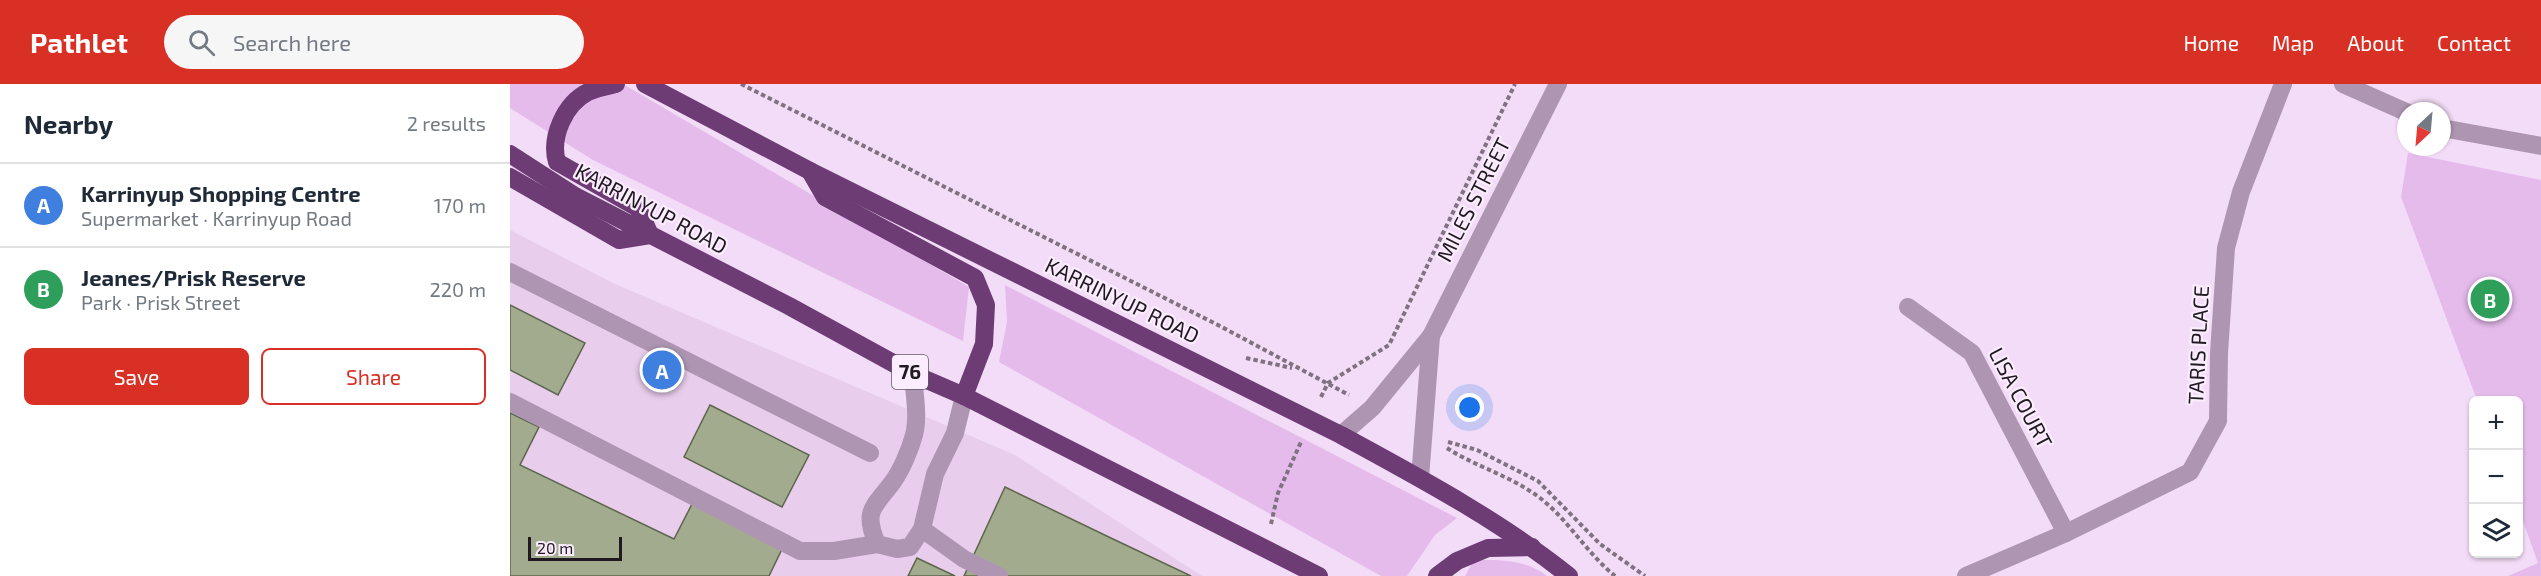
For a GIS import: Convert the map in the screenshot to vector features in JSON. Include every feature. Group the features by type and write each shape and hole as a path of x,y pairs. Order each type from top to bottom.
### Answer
{"highway":[{"path":"510,177 619,240 650,235 638,208 557,162 554,151 558,130 568,109 587,92 616,84"},
{"name":"KARRINYUP ROAD","path":"645,84 810,171 1341,435 1420,478 1532,547 1569,576"},
{"name":"KARRINYUP ROAD","path":"510,154 575,196 913,374 964,396 1319,576"},
{"path":"810,171 825,197 975,278 986,305 984,344 964,396"},
{"path":"1437,576 1457,561 1488,548 1532,547"}],"street":[{"name":"MILES STREET","path":"1341,435 1372,408 1431,336 1558,84"},
{"name":"TARIS PLACE","path":"1966,576 2066,533 2190,472 2218,421 2226,248 2241,192 2283,84"},
{"path":"2343,84 2397,108"},
{"path":"2451,130 2541,146"},
{"path":"510,272 870,453"},
{"name":"LISA COURT","path":"1908,308 1972,353 2066,533"},
{"name":"MILES STREET","path":"1420,478 1431,336"},
{"path":"877,544 868,525 872,510 880,495 893,482 914,434 913,374"},
{"path":"510,402 800,551 834,551 877,544 897,549 910,547 922,529 935,474 955,433 964,396"},
{"path":"922,529 964,559 999,576"}],"path":[{"path":"741,84 1328,383 1389,345 1515,84"},
{"path":"1260,545 1274,518 1278,493 1311,420"},
{"path":"1424,434 1460,457 1531,491 1565,521 1603,566 1615,576"},
{"path":"1424,434 1477,450 1538,481 1600,544 1645,576"}],"shaded area":[{"path":"510,84 623,84 969,287 963,341 593,160 510,108"},
{"path":"2408,156 2423,156 2541,180 2541,576 2508,576 2538,563 2523,521 2523,396 2476,396 2401,197"},
{"path":"510,230 615,284 1015,455 1202,576 510,576"},
{"path":"1005,285 1457,518 1435,535 1407,576 1381,576 999,362 1007,322"},
{"path":"1474,560 1521,563 1547,576 1465,576"}],"building":[{"path":"510,305 585,343 558,395 510,370"},
{"path":"710,405 809,455 782,507 684,457"},
{"path":"510,413 539,427 520,465 674,539 693,502 783,547 769,576 510,576"},
{"path":"1005,487 1113,539 1191,576 964,576"},
{"path":"917,558 955,576 908,576"}],"place":[{"name":"Jeanes/Prisk Reserve","path":"2490,299"},
{"name":"Karrinyup Shopping Centre","path":"662,370"}]}
